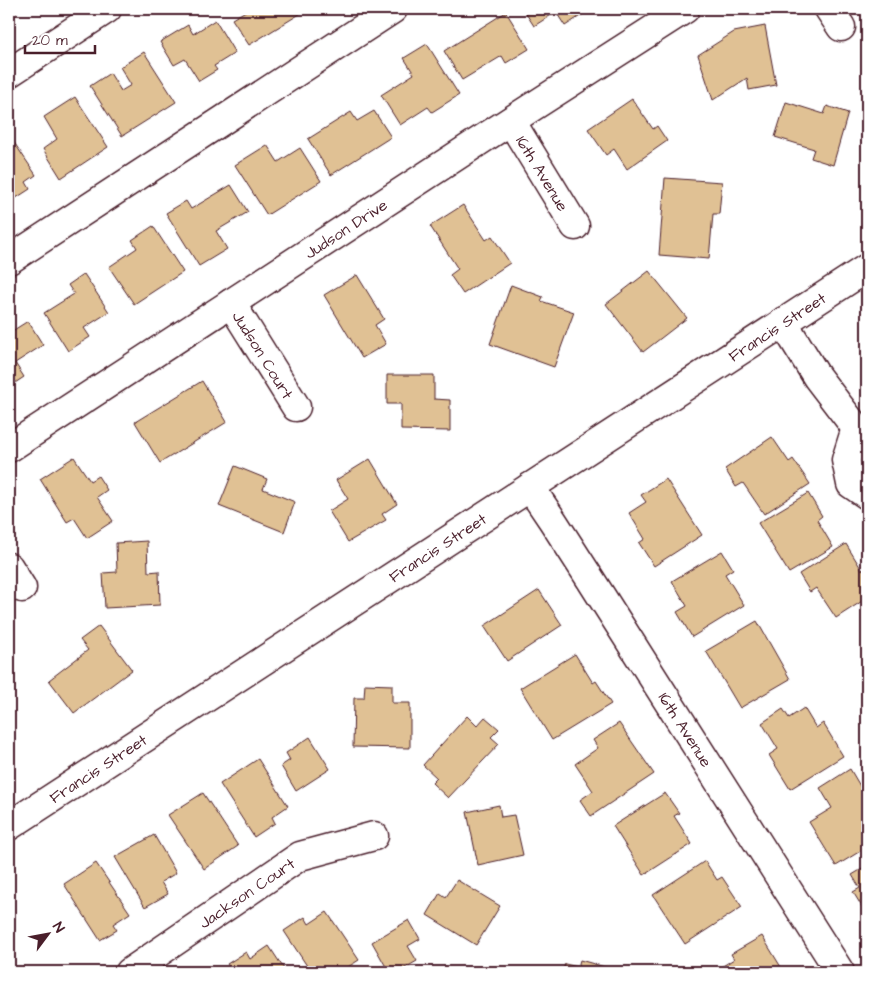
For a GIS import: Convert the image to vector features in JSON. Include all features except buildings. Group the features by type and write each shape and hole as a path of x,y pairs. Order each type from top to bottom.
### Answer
{"street":[{"path":"9,73 107,9"},
{"path":"9,260 393,9"},
{"name":"Judson Drive","path":"9,448 685,9"},
{"name":"16th Avenue","path":"511,121 575,226"},
{"name":"Francis Street","path":"9,826 867,268"},
{"name":"Judson Court","path":"231,303 296,407"},
{"path":"783,322 818,377 862,431 846,460 851,484 867,495"},
{"name":"16th Avenue","path":"530,487 840,972"},
{"name":"Jackson Court","path":"130,972 300,856 374,836"}]}
